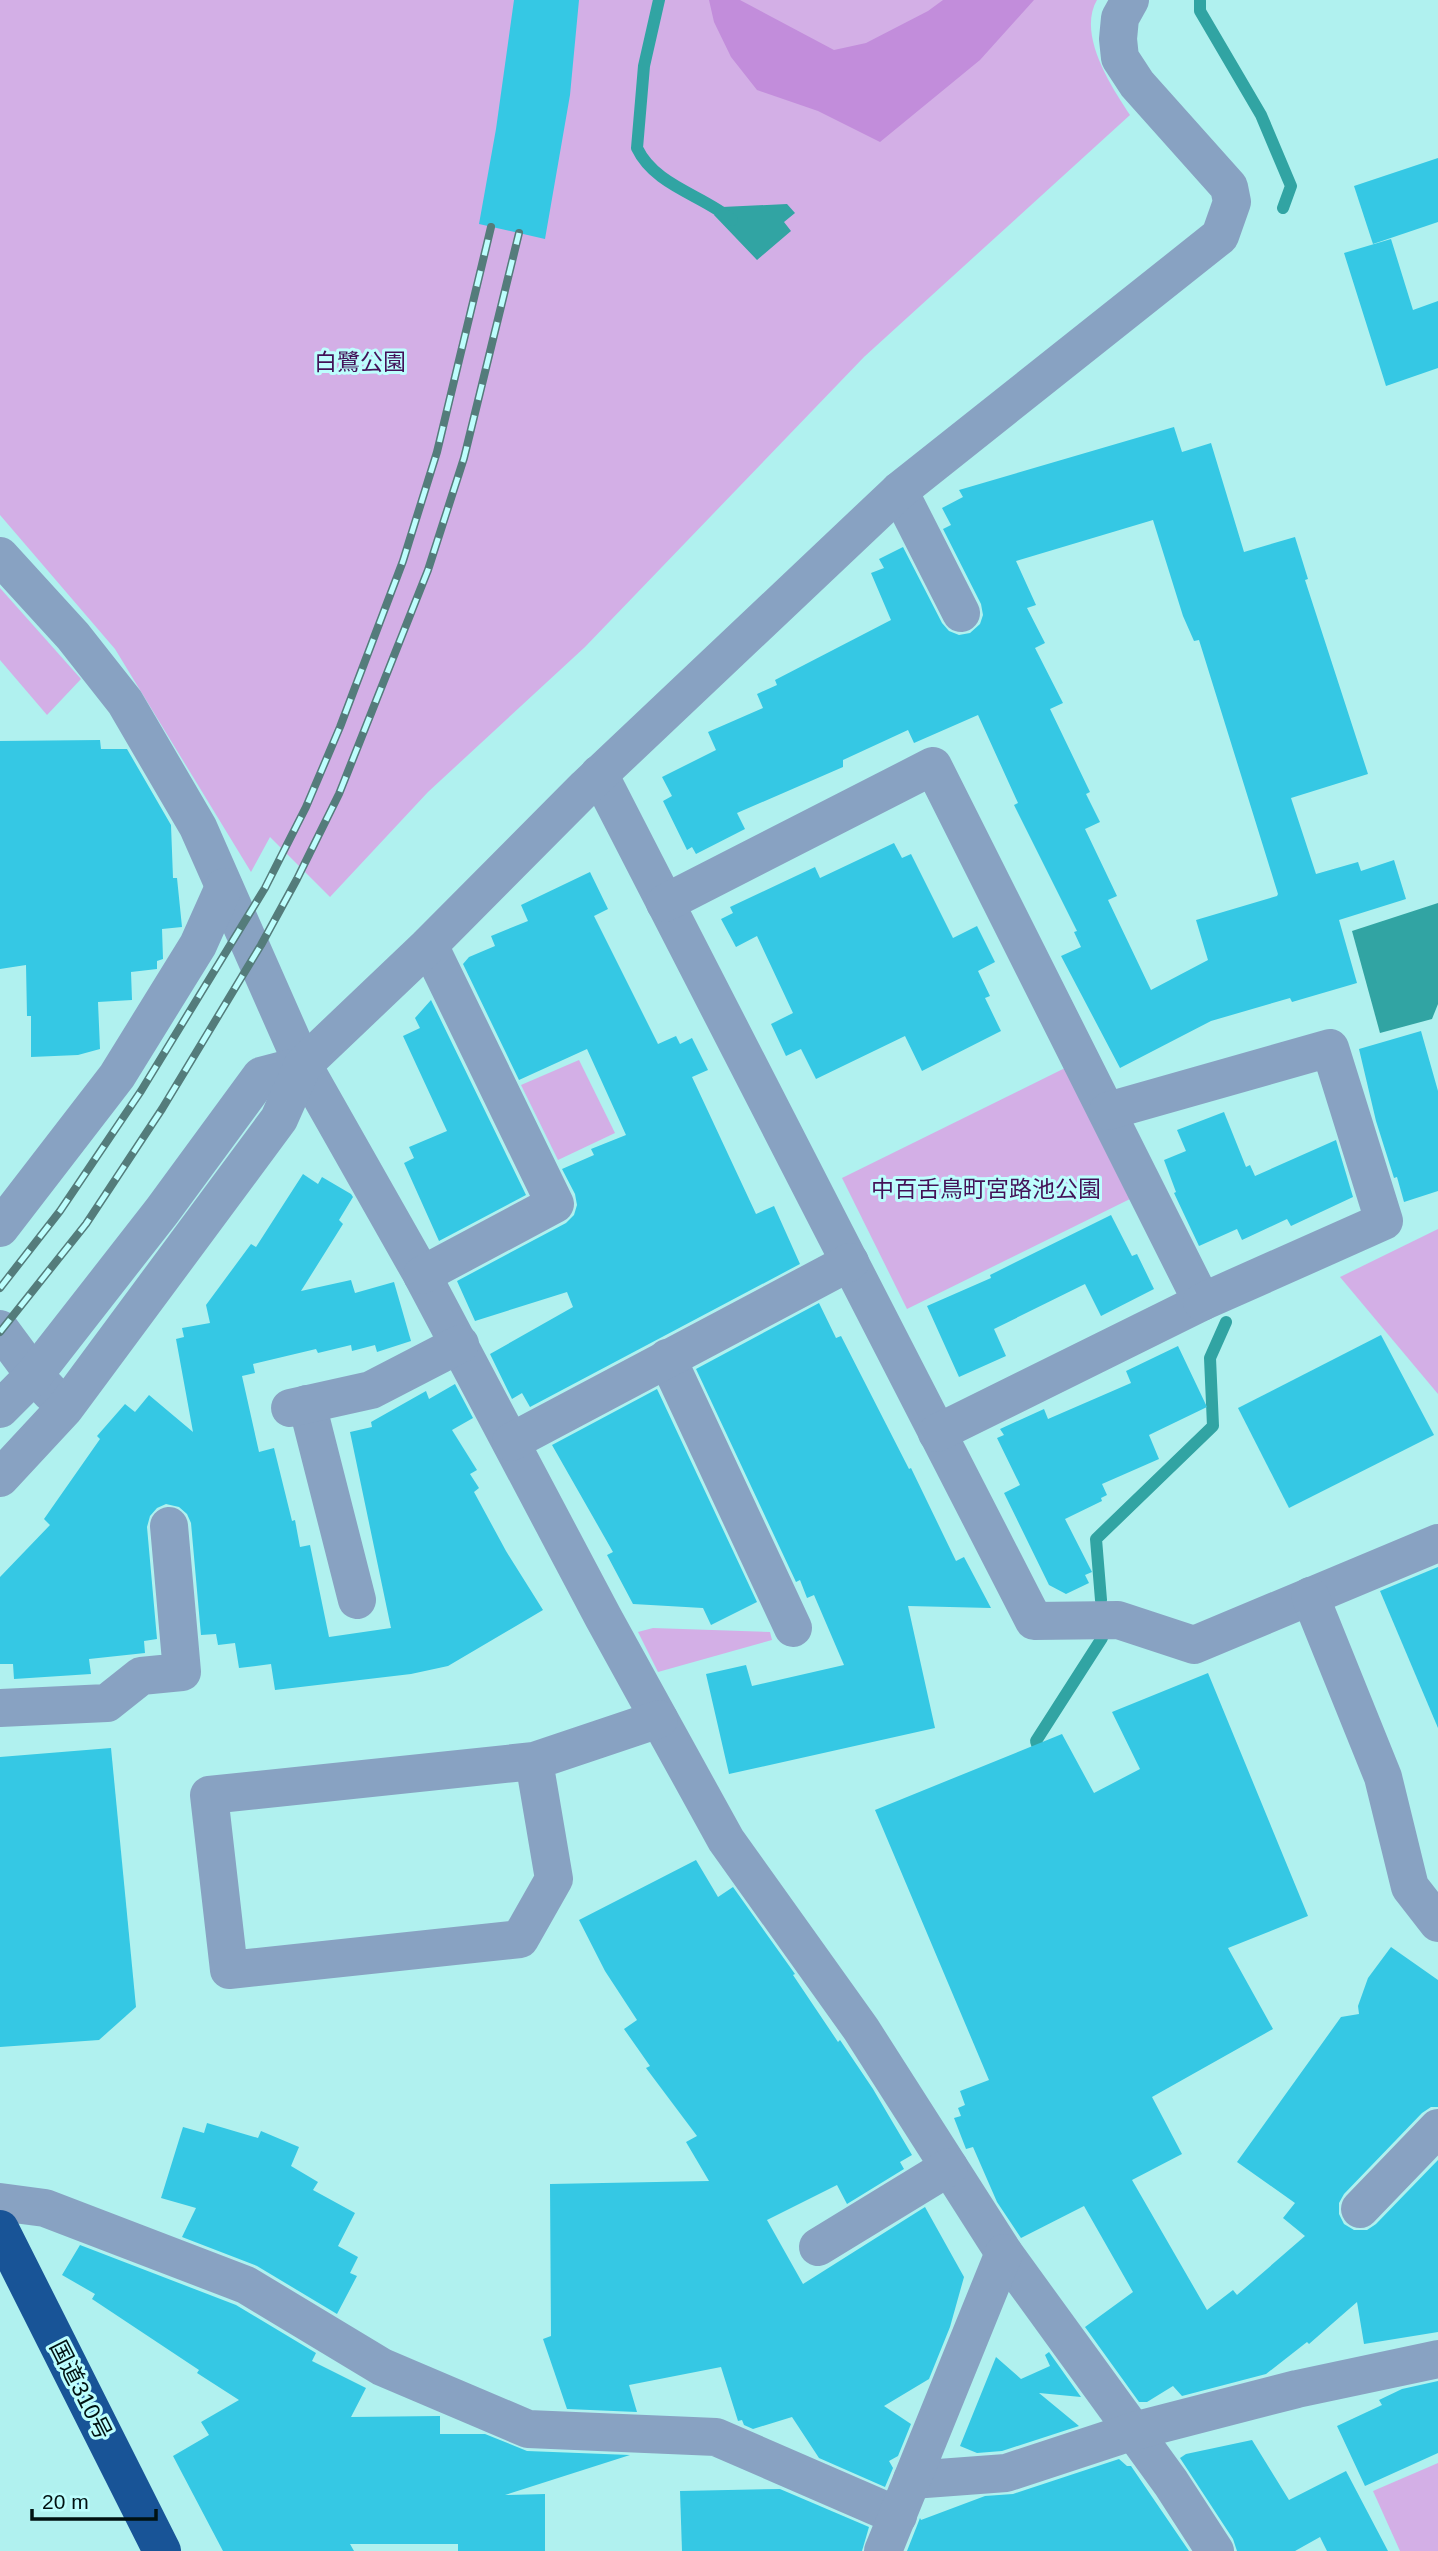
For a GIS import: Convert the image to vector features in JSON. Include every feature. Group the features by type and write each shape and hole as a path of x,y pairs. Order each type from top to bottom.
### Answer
{"highway":[{"name":"国道310号","path":"3,2241 162,2551"}],"street":[{"path":"0,1478 65,1408 279,1119 303,1065 429,945 599,774 899,491 1220,236 1232,202 1229,187 1136,84 1120,58 1120,18 1130,0"},
{"path":"899,491 961,613"},
{"path":"0,556 74,636 125,702 198,827 303,1065 460,1344 726,1840 861,2029 1004,2253 1134,2431 1215,2551"},
{"path":"665,902 933,766 1202,1302"},
{"path":"599,774 1034,1621 1118,1620 1194,1645 1438,1543"},
{"path":"0,1228 117,1076 198,945 224,887"},
{"path":"422,1275 555,1204 429,945"},
{"path":"937,1433 1202,1302 1384,1221 1331,1048 1108,1111"},
{"path":"0,1409 34,1375 162,1211 261,1076 303,1065"},
{"path":"511,1442 850,1262"},
{"path":"0,1329 34,1375 65,1408"},
{"path":"358,1600 299,1406 371,1390 460,1344"},
{"path":"667,1358 793,1628"},
{"path":"0,1708 107,1703 141,1676 182,1672 169,1526"},
{"path":"1310,1596 1383,1776 1410,1888 1438,1923"},
{"path":"534,1761 554,1878 520,1939 229,1970 209,1795 534,1761 659,1719"},
{"path":"1360,2209 1438,2128"},
{"path":"818,2247 950,2167"},
{"path":"0,2202 46,2208 246,2285 382,2367 528,2428 716,2437 898,2516"},
{"path":"883,2551 1004,2253"},
{"path":"912,2480 1006,2473 1134,2431 1297,2389 1438,2359"}],"green space":[{"name":"白鷺公園","path":"0,0 1097,0 1091,28 1094,44 1106,75 1130,115 864,357 585,647 428,792 330,897 270,837 251,872 115,649 0,515"},
{"path":"0,588 81,679 47,715 0,660"},
{"path":"579,1060 615,1133 558,1160 521,1085"},
{"name":"中百舌鳥町宮路池公園","path":"1065,1068 1130,1199 907,1309 842,1178"},
{"path":"1438,1229 1438,1394 1340,1277"},
{"path":"653,1628 770,1632 772,1640 658,1672 638,1632"},
{"path":"1438,2463 1438,2551 1400,2551 1373,2491"}],"shaded area":[{"path":"709,0 740,0 834,50 866,43 928,11 943,0 1034,0 980,60 880,142 818,111 757,90 731,57 714,22"}],"water":[{"path":"787,204 795,213 784,222 791,231 757,260 714,215 722,207"},
{"path":"1438,903 1438,1004 1432,1019 1380,1033 1352,931"}],"building":[{"path":"514,0 579,0 570,95 545,239 479,224 496,129"},
{"path":"1438,158 1438,222 1373,244 1354,186"},
{"path":"1391,239 1413,310 1438,301 1438,368 1386,386 1344,253"},
{"path":"1174,427 1182,452 1211,443 1244,552 1295,537 1308,579 1305,580 1368,774 1291,798 1316,874 1358,862 1361,871 1394,860 1406,899 1339,920 1357,983 1292,1002 1290,998 1211,1021 1120,1068 1061,956 1081,947 1074,932 1077,931 1014,805 1018,803 978,715 914,743 908,730 843,760 843,767 737,813 745,829 696,854 692,847 687,850 663,801 672,796 662,777 716,750 708,732 763,708 757,694 777,685 775,680 891,620 871,573 884,568 879,559 903,547 942,623 949,631 959,635 970,633 980,624 983,615 981,604 943,529 951,525 942,508 963,497 959,490","holes":["1153,520 1183,616 1194,641 1199,640 1278,894 1196,920 1208,960 1151,990 1108,900 1117,896 1085,829 1100,822 1086,794 1090,792 1050,709 1063,703 1035,648 1045,643 1027,608 1036,605 1016,561"]},
{"path":"100,740 101,749 127,749 171,825 173,878 177,878 182,927 162,929 163,959 157,961 157,969 131,972 132,1000 98,1002 100,1049 78,1055 31,1057 31,1016 27,1016 26,965 0,969 0,741"},
{"path":"894,843 902,858 911,854 953,938 977,926 995,962 978,971 990,996 985,998 1001,1031 922,1071 905,1036 816,1079 801,1049 786,1056 771,1024 793,1013 757,936 736,947 721,919 733,913 730,907 815,867 820,878"},
{"path":"590,872 608,909 594,916 658,1044 676,1036 680,1044 692,1038 708,1070 692,1077 756,1214 774,1206 800,1264 530,1407 522,1393 512,1399 490,1354 573,1307 567,1292 475,1321 457,1281 566,1223 574,1215 577,1205 575,1194 562,1169 594,1155 591,1149 626,1135 587,1049 519,1080 463,964 469,957 495,946 491,936 528,921 521,905"},
{"path":"431,1000 526,1195 439,1241 404,1163 414,1158 409,1147 447,1131 403,1036 420,1028 415,1018"},
{"path":"1421,1031 1438,1091 1438,1191 1404,1202 1376,1121 1359,1049"},
{"path":"1224,1112 1246,1167 1250,1165 1255,1176 1336,1140 1353,1197 1291,1226 1287,1219 1242,1240 1237,1229 1199,1246 1174,1193 1176,1192 1164,1160 1186,1151 1177,1130"},
{"path":"303,1174 318,1184 322,1177 353,1197 339,1220 343,1224 301,1291 351,1280 355,1293 394,1282 411,1341 377,1352 375,1345 352,1351 351,1345 318,1353 316,1349 253,1364 255,1373 242,1376 259,1452 274,1448 300,1547 310,1545 329,1637 391,1628 350,1432 372,1427 371,1422 426,1391 429,1399 455,1384 473,1418 452,1430 477,1470 470,1474 479,1488 474,1492 506,1551 543,1610 448,1666 411,1674 275,1690 271,1664 239,1668 235,1643 218,1645 216,1634 201,1635 191,1523 187,1514 179,1507 166,1504 157,1508 150,1516 147,1527 157,1639 144,1641 145,1653 89,1659 91,1674 14,1679 13,1664 0,1664 0,1577 50,1525 44,1519 100,1439 97,1436 125,1404 135,1412 149,1395 193,1432 176,1339 184,1337 182,1328 210,1323 206,1305 251,1244 256,1247"},
{"path":"1111,1215 1132,1256 1137,1254 1154,1289 1101,1316 1085,1284 994,1329 1006,1356 959,1377 927,1306 991,1278 990,1275"},
{"path":"819,1303 836,1338 841,1336 909,1469 911,1468 956,1561 964,1557 991,1608 908,1606 935,1728 729,1774 706,1674 746,1665 752,1686 844,1665 814,1595 807,1598 800,1580 796,1582 696,1369"},
{"path":"1381,1335 1434,1435 1289,1508 1238,1408"},
{"path":"1178,1346 1207,1407 1149,1435 1159,1459 1102,1484 1107,1495 1101,1498 1102,1501 1065,1519 1092,1572 1085,1575 1089,1583 1066,1594 1049,1585 1004,1493 1020,1485 997,1438 1004,1435 1000,1429 1044,1409 1048,1419 1131,1383 1126,1371"},
{"path":"657,1389 757,1602 711,1625 703,1608 633,1604 607,1555 613,1552 552,1445"},
{"path":"1438,1567 1438,1728 1380,1591"},
{"path":"1208,1673 1308,1916 1228,1948 1273,2029 1152,2097 1182,2154 1132,2180 1207,2310 1233,2290 1237,2295 1305,2236 1283,2218 1295,2203 1237,2162 1341,2017 1359,2014 1358,2006 1368,1978 1391,1947 1438,1980 1438,2107 1431,2107 1422,2113 1344,2194 1339,2203 1339,2214 1344,2224 1354,2230 1367,2230 1438,2160 1438,2332 1364,2344 1357,2302 1309,2344 1307,2342 1266,2374 1182,2396 1173,2386 1147,2402 1139,2402 1085,2327 1133,2292 1084,2206 1021,2238 997,2202 973,2147 966,2149 954,2118 961,2116 958,2108 965,2105 960,2091 989,2080 875,1810 1062,1734 1094,1793 1140,1769 1112,1712"},
{"path":"111,1748 136,2007 99,2040 0,2047 0,1757"},
{"path":"696,1860 718,1897 733,1887 873,2089 912,2155 900,2162 904,2169 847,2204 837,2185 767,2220 803,2284 925,2207 964,2277 950,2327 929,2379 884,2406 911,2424 898,2456 889,2461 893,2468 885,2487 819,2458 792,2417 753,2429 744,2425 742,2420 738,2421 721,2367 629,2385 637,2412 567,2409 543,2339 551,2336 550,2184 709,2181 686,2142 697,2136 646,2068 650,2066 624,2029 637,2020 605,1971 579,1920"},
{"path":"207,2123 258,2138 261,2131 299,2147 291,2166 318,2182 313,2190 355,2213 338,2246 358,2257 350,2273 357,2276 337,2314 257,2266 182,2237 196,2208 161,2198 183,2127 204,2133"},
{"path":"80,2245 236,2305 316,2353 312,2361 366,2388 351,2417 440,2416 440,2434 485,2434 527,2451 630,2455 505,2495 545,2494 545,2551 458,2551 458,2544 350,2544 354,2551 223,2551 173,2456 209,2435 201,2422 239,2400 92,2299 95,2294 62,2275"},
{"path":"1049,2352 1081,2397 1039,2393 1079,2426 1002,2451 977,2453 960,2446 996,2357 1021,2379 1050,2366 1045,2355"},
{"path":"1438,2381 1438,2453 1365,2486 1337,2426 1382,2405 1379,2400 1402,2389"},
{"path":"1252,2440 1289,2500 1346,2471 1388,2551 1327,2551 1320,2537 1295,2551 1237,2551 1233,2539 1180,2458 1186,2454"},
{"path":"1119,2459 1131,2466 1189,2551 907,2551 920,2518 921,2520 985,2496 1013,2494"},
{"path":"780,2489 869,2527 862,2551 682,2551 680,2491"}],"waterway":[{"path":"659,0 644,66 637,148 655,172 732,220"},
{"path":"1200,1 1200,11 1261,115 1291,186 1283,208"},
{"path":"1101,1600 1096,1539 1213,1426 1210,1358 1226,1322"},
{"path":"1042,1759 1036,1741 1102,1638"}],"railway":[{"path":"0,1288 60,1211 141,1091 265,888 306,807 340,727 403,561 437,452 491,227"},
{"path":"0,1332 86,1224 162,1109 261,945 339,794 428,570 464,458 519,233"}]}
